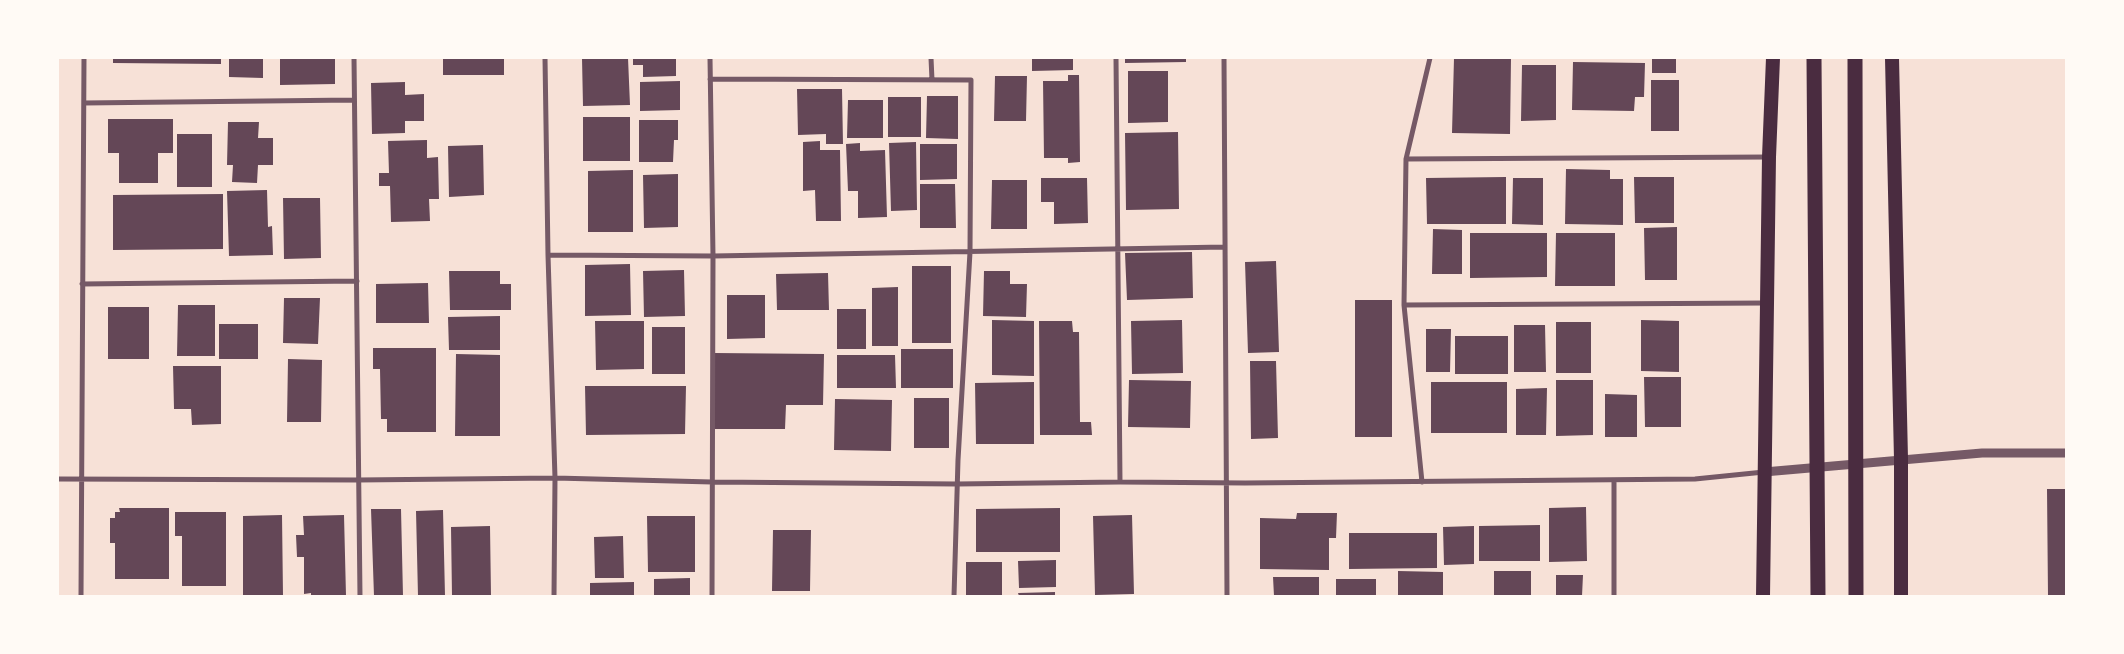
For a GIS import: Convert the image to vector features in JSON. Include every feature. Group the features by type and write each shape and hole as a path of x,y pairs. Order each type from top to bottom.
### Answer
{"highway":[{"path":"1763,596 1772,58"},
{"path":"1814,58 1818,596"},
{"path":"1855,58 1856,596"},
{"path":"1892,58 1901,459 1901,596"}],"street":[{"path":"82,596 84,58"},
{"path":"354,58 360,596"},
{"path":"545,58 548,255 555,478 554,596"},
{"path":"710,58 714,256 712,596"},
{"path":"932,58 932,80"},
{"path":"1116,58 1120,482"},
{"path":"1224,58 1228,596"},
{"path":"1422,482 1404,305 1406,159 1430,58"},
{"path":"710,80 972,80 970,252 957,484 954,596"},
{"path":"84,103 354,100"},
{"path":"1406,159 1769,157"},
{"path":"548,255 714,256 1225,247"},
{"path":"82,284 357,281"},
{"path":"1404,305 1768,303"},
{"path":"58,479 358,480 555,478 712,482 957,484 1696,479 1982,452 2066,453"},
{"path":"1614,480 1614,596"}],"building":[{"path":"113,58 221,58 221,64 113,63"},
{"path":"229,58 263,58 263,78 229,77"},
{"path":"280,58 335,58 335,84 280,85"},
{"path":"443,58 504,58 504,75 443,75"},
{"path":"582,58 628,58 630,105 583,106"},
{"path":"633,58 676,58 676,76 643,77 643,65 633,65"},
{"path":"1032,58 1073,58 1073,70 1032,71"},
{"path":"1125,58 1186,58 1186,62 1125,63"},
{"path":"1454,58 1511,58 1510,134 1452,133"},
{"path":"1652,58 1676,58 1676,73 1652,73"},
{"path":"1573,62 1645,63 1644,97 1635,97 1634,111 1572,110"},
{"path":"1522,65 1556,65 1556,120 1521,121"},
{"path":"1128,71 1168,71 1168,122 1128,123"},
{"path":"1068,75 1079,75 1080,162 1068,163 1068,158 1044,158 1043,81 1068,81"},
{"path":"995,76 1027,76 1026,121 994,121"},
{"path":"1651,80 1679,80 1679,131 1651,131"},
{"path":"680,81 680,110 640,111 640,82"},
{"path":"405,82 405,95 424,94 424,121 405,121 405,133 372,134 371,83"},
{"path":"797,89 842,89 843,144 826,144 826,134 798,135"},
{"path":"927,96 958,96 958,139 926,138"},
{"path":"888,97 921,97 921,137 888,137"},
{"path":"848,100 883,100 883,138 847,138"},
{"path":"583,117 630,117 630,161 583,161"},
{"path":"108,119 173,119 173,153 158,153 158,183 119,183 119,153 108,153"},
{"path":"639,120 678,120 678,140 674,140 673,162 639,162"},
{"path":"228,122 259,122 258,138 273,138 273,165 258,165 257,183 232,182 233,165 227,165"},
{"path":"1178,132 1179,209 1126,210 1125,133"},
{"path":"177,134 212,134 212,187 177,187"},
{"path":"427,140 427,158 438,157 439,199 429,199 430,221 391,222 390,186 379,186 379,173 389,173 388,141"},
{"path":"820,141 820,150 840,150 841,221 816,221 815,190 803,191 803,142"},
{"path":"916,142 917,210 891,211 889,143"},
{"path":"860,143 860,151 885,150 887,217 858,218 858,191 848,191 846,144"},
{"path":"920,144 957,144 957,179 920,180"},
{"path":"483,145 484,195 449,197 448,146"},
{"path":"1566,169 1610,170 1610,179 1623,179 1623,225 1565,224"},
{"path":"633,170 633,232 588,232 588,171"},
{"path":"678,174 678,227 644,228 643,175"},
{"path":"1506,177 1506,224 1427,224 1426,178"},
{"path":"1634,177 1674,177 1674,223 1635,223"},
{"path":"1041,178 1087,178 1088,223 1054,224 1054,202 1041,202"},
{"path":"1513,178 1543,178 1543,225 1512,224"},
{"path":"992,180 1027,180 1027,229 991,229"},
{"path":"920,184 955,184 956,228 920,228"},
{"path":"267,190 268,227 272,226 273,255 229,256 227,191"},
{"path":"223,194 223,249 113,250 113,195"},
{"path":"283,198 320,198 321,258 284,259"},
{"path":"1677,227 1677,280 1645,280 1644,228"},
{"path":"1433,229 1462,230 1462,274 1432,274"},
{"path":"1470,233 1547,233 1547,277 1470,278"},
{"path":"1556,233 1615,233 1615,286 1555,286"},
{"path":"1192,252 1193,298 1127,300 1125,253"},
{"path":"1276,261 1279,352 1248,353 1245,262"},
{"path":"630,264 631,315 585,316 585,265"},
{"path":"912,266 951,266 951,343 912,343"},
{"path":"684,270 685,316 644,317 643,271"},
{"path":"449,271 500,271 500,284 511,284 511,310 450,310"},
{"path":"984,271 1010,271 1010,284 1027,284 1026,317 983,316"},
{"path":"828,273 829,310 777,310 776,274"},
{"path":"428,283 429,323 376,323 376,284"},
{"path":"898,287 898,346 872,346 872,288"},
{"path":"727,295 765,295 765,338 727,339"},
{"path":"284,298 320,298 318,344 283,343"},
{"path":"1355,300 1392,300 1392,437 1355,437"},
{"path":"178,305 215,305 215,356 177,356"},
{"path":"108,307 149,307 149,359 108,359"},
{"path":"837,309 866,309 866,349 837,349"},
{"path":"500,316 500,350 449,350 448,317"},
{"path":"992,320 1034,321 1034,376 992,375"},
{"path":"1182,320 1183,373 1132,374 1131,321"},
{"path":"1641,320 1679,321 1679,372 1641,371"},
{"path":"595,321 644,321 644,369 596,370"},
{"path":"1039,321 1072,321 1073,332 1079,332 1080,422 1091,422 1092,435 1040,435"},
{"path":"1556,322 1591,322 1591,373 1556,373"},
{"path":"219,324 258,324 258,359 219,359"},
{"path":"1514,325 1545,325 1546,372 1514,372"},
{"path":"652,327 685,327 685,374 652,374"},
{"path":"1426,329 1451,329 1450,372 1426,372"},
{"path":"1455,336 1508,336 1508,374 1455,374"},
{"path":"373,348 436,348 436,432 387,432 387,419 381,419 380,369 373,369"},
{"path":"901,349 953,349 953,388 901,388"},
{"path":"714,353 824,354 823,405 786,405 785,429 714,429"},
{"path":"456,354 500,355 500,436 455,436"},
{"path":"837,355 895,355 896,388 837,388"},
{"path":"288,359 322,360 321,422 287,422"},
{"path":"1250,361 1276,361 1278,438 1251,439"},
{"path":"173,366 221,366 221,424 192,425 191,409 174,409"},
{"path":"1644,377 1681,377 1681,427 1645,427"},
{"path":"1129,380 1191,381 1190,428 1128,427"},
{"path":"1556,380 1593,380 1593,435 1556,436"},
{"path":"1034,382 1034,444 976,444 975,383"},
{"path":"1431,382 1507,382 1507,433 1431,433"},
{"path":"585,386 686,386 685,434 586,435"},
{"path":"1547,388 1546,435 1516,435 1516,389"},
{"path":"1605,394 1637,395 1637,437 1605,437"},
{"path":"914,398 949,398 949,448 914,448"},
{"path":"835,399 892,400 891,451 834,450"},
{"path":"2047,489 2066,489 2066,596 2048,596"},
{"path":"1586,507 1587,561 1549,562 1549,508"},
{"path":"119,508 169,508 169,579 115,579 115,543 110,543 110,518 115,518 115,512 120,512"},
{"path":"1060,508 1060,552 976,552 976,509"},
{"path":"371,509 401,509 403,596 374,596"},
{"path":"443,510 445,596 418,596 416,511"},
{"path":"175,512 226,512 226,586 182,586 182,536 175,536"},
{"path":"1297,513 1337,513 1336,538 1329,538 1329,570 1260,569 1260,518 1296,519"},
{"path":"282,515 283,596 243,596 243,516"},
{"path":"344,515 346,596 311,596 311,593 304,594 304,557 297,557 296,535 304,535 303,516"},
{"path":"1132,515 1134,594 1095,595 1093,516"},
{"path":"647,516 695,516 695,572 648,572"},
{"path":"1540,525 1540,561 1479,561 1479,526"},
{"path":"490,526 491,596 452,596 451,527"},
{"path":"1474,526 1474,564 1444,565 1443,527"},
{"path":"773,530 811,530 810,591 772,591"},
{"path":"1349,533 1437,533 1437,568 1349,569"},
{"path":"623,536 624,578 595,578 594,537"},
{"path":"1056,560 1056,587 1019,588 1018,561"},
{"path":"966,562 1002,562 1002,596 966,596"},
{"path":"1398,571 1443,572 1443,596 1398,596"},
{"path":"1494,571 1531,571 1531,596 1494,596"},
{"path":"1556,575 1583,575 1582,596 1556,596"},
{"path":"1273,577 1319,577 1319,596 1274,596"},
{"path":"690,578 690,596 654,596 654,579"},
{"path":"1336,579 1376,579 1376,596 1336,596"},
{"path":"634,582 634,596 590,596 590,583"},
{"path":"1055,592 1055,596 1019,596 1018,593"}]}
